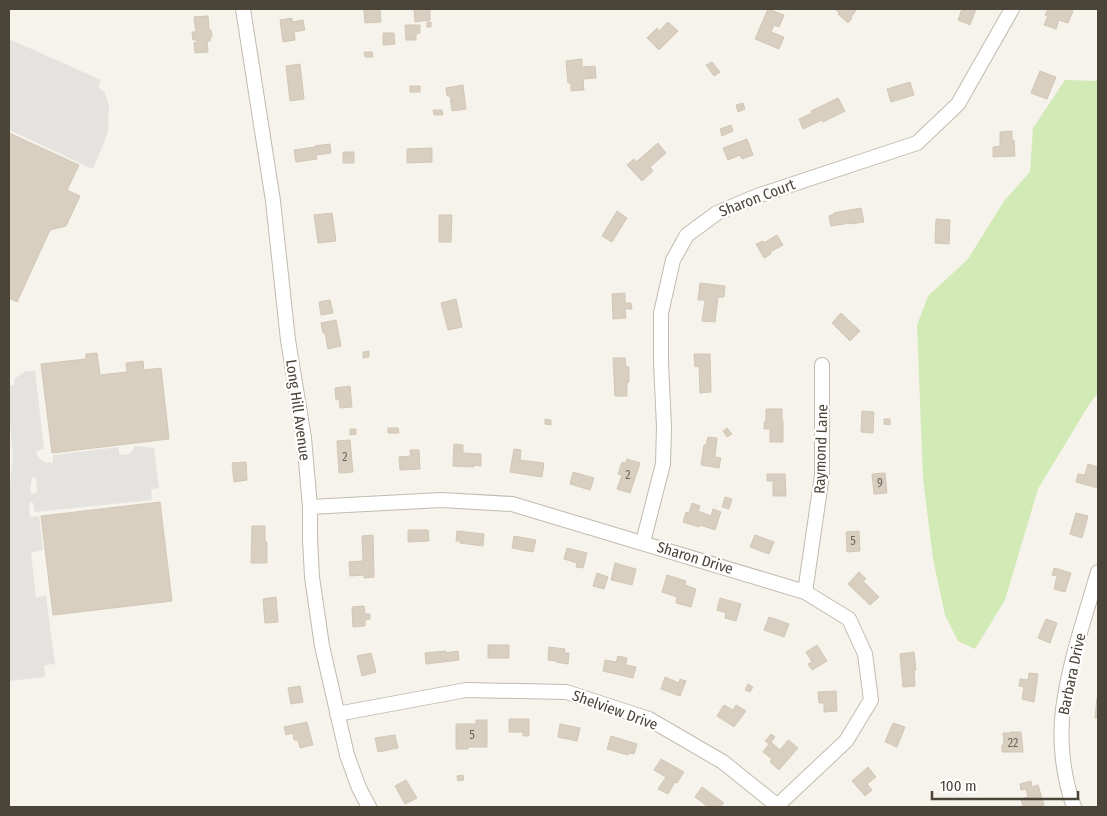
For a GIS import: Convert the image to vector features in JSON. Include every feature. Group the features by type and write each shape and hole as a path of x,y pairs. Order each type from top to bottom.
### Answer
{"street":[{"name":"Long Hill Avenue","path":"243,9 273,201 288,340 304,438 310,506 312,577 322,646 347,754 359,788 369,807"},
{"name":"Sharon Court","path":"643,542 663,464 661,313 673,260 687,235 717,213 757,196 917,143 958,104 1012,9"},
{"name":"Raymond Lane","path":"805,592 822,475 822,365"},
{"name":"Sharon Drive","path":"310,506 441,500 512,504 805,592 849,619 864,654 871,700 846,741 779,806"},
{"name":"Barbara Drive","path":"1074,807 1068,792 1062,751 1063,709 1071,668 1098,572"},
{"name":"Shelview Drive","path":"337,714 466,690 566,692 649,719 723,762 779,806"}],"green space":[{"path":"1065,80 1098,81 1098,393 1038,489 1005,600 975,649 958,641 945,615 933,559 923,479 917,325 928,296 968,259 1004,201 1030,172 1033,128"}],"shaded area":[{"path":"9,39 101,80 98,87 105,93 109,106 108,132 93,169 9,130"},
{"path":"26,371 35,371 44,449 36,451 40,459 52,463 53,455 119,447 121,455 129,454 133,451 134,446 154,448 159,488 152,489 152,500 35,512 33,503 29,503 30,517 39,516 43,550 31,553 36,597 46,596 55,664 44,665 45,677 9,681 9,493 13,456 9,416 9,386 13,385 14,379","holes":["33,476 36,478 37,491 32,494 30,491 32,478"]}],"building":[{"path":"380,9 381,22 365,23 364,10"},
{"path":"414,9 430,9 430,20 415,22"},
{"path":"768,9 784,15 779,27 774,25 771,32 784,37 779,49 755,39"},
{"path":"835,9 857,9 848,23"},
{"path":"962,9 976,9 970,25 958,20"},
{"path":"1048,9 1067,9 1073,11 1068,23 1059,20 1056,29 1044,25 1048,16 1045,15"},
{"path":"208,16 209,30 211,30 212,37 210,41 207,41 208,52 195,53 194,43 197,40 193,40 192,32 196,32 194,17"},
{"path":"292,18 292,22 303,20 305,30 294,32 295,40 283,42 280,20"},
{"path":"427,22 431,22 431,27 427,27"},
{"path":"668,22 678,31 659,50 647,38 657,28 659,31"},
{"path":"405,25 420,25 420,33 416,34 416,40 406,40"},
{"path":"383,33 394,33 395,44 383,45"},
{"path":"364,52 372,52 373,57 365,57"},
{"path":"582,59 582,67 595,66 596,78 583,79 584,90 571,91 571,83 568,83 566,61"},
{"path":"712,62 720,72 714,76 706,65"},
{"path":"300,64 304,99 290,101 286,66"},
{"path":"1040,71 1056,77 1047,99 1031,93"},
{"path":"910,82 914,95 891,102 887,89"},
{"path":"463,85 466,109 452,111 450,96 447,96 446,88"},
{"path":"410,86 420,86 420,92 410,92"},
{"path":"838,98 845,111 803,129 799,119"},
{"path":"743,103 745,109 738,112 736,105"},
{"path":"433,110 442,110 443,115 434,115"},
{"path":"731,125 733,131 722,136 720,129"},
{"path":"1012,131 1015,156 993,157 993,147 1000,146 1000,132"},
{"path":"9,133 79,165 67,190 80,196 66,226 50,230 17,302 9,298"},
{"path":"747,139 753,155 742,159 740,155 728,160 723,148"},
{"path":"658,143 666,153 650,167 653,171 642,181 627,165 634,159 636,162"},
{"path":"330,144 331,153 316,155 317,159 296,162 294,150"},
{"path":"432,148 432,162 407,163 407,149"},
{"path":"343,152 354,152 354,163 343,163"},
{"path":"861,208 864,222 831,226 829,216 834,213"},
{"path":"617,211 627,218 612,242 602,236"},
{"path":"332,213 336,241 318,243 314,215"},
{"path":"439,215 452,215 451,242 439,242"},
{"path":"936,219 950,220 949,244 935,243"},
{"path":"777,235 783,245 770,252 771,254 764,258 756,244 763,241 764,243"},
{"path":"700,283 725,286 724,297 718,297 715,322 702,321 705,300 698,300"},
{"path":"625,293 625,303 631,303 632,309 625,309 626,318 613,319 612,294"},
{"path":"456,299 462,327 448,330 441,303"},
{"path":"330,300 333,313 321,315 319,302"},
{"path":"841,313 860,331 850,341 832,323"},
{"path":"336,320 341,346 328,349 321,323"},
{"path":"369,351 369,357 363,358 363,352"},
{"path":"97,353 100,375 127,372 126,363 143,361 144,370 161,368 169,439 52,453 41,364 86,359 86,354"},
{"path":"694,354 710,354 711,392 700,393 699,366 695,367"},
{"path":"613,358 625,358 626,367 629,367 627,396 615,396"},
{"path":"350,386 352,407 340,408 339,399 336,400 335,388"},
{"path":"766,409 782,409 783,442 770,442 770,429 764,429"},
{"path":"862,411 874,412 873,433 861,432"},
{"path":"545,419 551,420 551,425 545,424"},
{"path":"884,419 890,419 890,425 884,424"},
{"path":"388,428 398,428 399,433 388,433"},
{"path":"727,428 732,434 727,437 723,431"},
{"path":"350,429 356,429 356,434 350,435"},
{"path":"708,437 717,438 715,457 721,458 719,468 701,465 704,445 706,445"},
{"path":"350,440 353,472 339,473 337,441"},
{"path":"454,444 463,445 463,453 481,454 481,466 453,466"},
{"path":"514,449 521,450 520,460 544,463 542,477 510,472"},
{"path":"410,450 419,450 420,469 400,470 399,457 411,456"},
{"path":"627,459 640,463 630,493 617,489 622,475 618,474 622,462 626,463"},
{"path":"246,462 247,480 234,482 232,463"},
{"path":"1088,464 1098,467 1098,488 1076,482 1078,474 1085,475"},
{"path":"573,472 594,478 590,490 570,484"},
{"path":"885,473 887,493 874,494 872,474"},
{"path":"767,474 785,474 786,496 773,496 773,481 767,481"},
{"path":"725,497 732,499 729,509 722,507"},
{"path":"160,502 172,601 53,615 41,516"},
{"path":"692,503 700,506 698,511 711,516 713,509 721,512 715,530 683,522 686,512 689,513"},
{"path":"1076,513 1088,516 1082,538 1070,534"},
{"path":"252,526 265,526 267,563 251,563"},
{"path":"408,530 428,530 429,541 408,542"},
{"path":"457,531 484,534 483,546 456,541"},
{"path":"859,531 860,551 847,552 846,532"},
{"path":"373,535 374,577 364,578 364,575 350,576 349,562 363,561 362,536"},
{"path":"755,535 774,542 769,554 750,547"},
{"path":"514,536 536,540 533,552 512,548"},
{"path":"567,548 587,553 583,568 576,567 577,563 564,559"},
{"path":"615,563 636,569 632,585 611,580"},
{"path":"1054,568 1071,573 1065,592 1054,589 1057,576 1052,575"},
{"path":"859,572 866,579 863,581 879,597 870,605 848,584"},
{"path":"597,573 608,577 604,589 593,586"},
{"path":"667,575 686,581 685,585 696,589 691,607 676,603 677,597 662,592"},
{"path":"276,597 278,622 265,623 263,599"},
{"path":"720,598 741,604 736,621 725,618 726,613 717,610"},
{"path":"364,606 365,614 370,614 370,619 365,620 365,626 353,627 352,607"},
{"path":"769,617 789,624 784,637 764,630"},
{"path":"1046,619 1057,623 1050,643 1038,638"},
{"path":"488,645 509,645 509,658 488,658"},
{"path":"817,645 827,661 812,670 808,664 812,662 806,652"},
{"path":"549,647 565,649 564,653 569,653 568,664 548,660"},
{"path":"446,651 446,653 458,651 459,660 426,664 425,653"},
{"path":"914,652 915,686 903,687 900,654"},
{"path":"371,653 376,672 362,676 357,656"},
{"path":"618,656 627,658 626,665 636,667 633,678 603,671 605,660 616,662"},
{"path":"1029,673 1038,674 1034,702 1022,699 1024,687 1019,686 1020,679 1028,680"},
{"path":"665,677 679,683 680,679 686,681 680,696 661,689"},
{"path":"748,684 753,687 750,692 745,690"},
{"path":"300,686 303,702 291,704 288,688"},
{"path":"836,691 837,711 824,712 824,703 819,703 818,692"},
{"path":"1097,698 1098,718 1095,718"},
{"path":"724,705 733,710 736,705 746,711 734,727 717,716"},
{"path":"509,719 529,719 529,736 523,736 523,732 509,732"},
{"path":"476,720 487,720 487,747 456,749 456,724 476,724"},
{"path":"307,722 313,745 300,748 298,740 294,740 293,733 286,735 284,727"},
{"path":"893,723 905,727 897,747 885,742"},
{"path":"560,724 580,728 577,741 558,737"},
{"path":"1021,732 1023,752 1002,752 1002,745 1004,745 1003,733"},
{"path":"771,734 775,737 771,742 780,750 788,740 798,748 779,770 770,762 772,759 763,752 769,744 765,741"},
{"path":"395,735 398,748 378,752 375,738"},
{"path":"611,736 637,744 634,754 629,753 628,755 607,749"},
{"path":"661,759 684,772 668,794 658,789 666,777 654,770"},
{"path":"868,767 876,777 867,784 872,790 865,796 852,781"},
{"path":"463,775 464,780 458,781 457,776"},
{"path":"406,780 417,798 405,804 395,786"},
{"path":"1031,781 1032,787 1038,785 1044,805 1023,807 1021,799 1028,797 1026,789 1021,790 1020,784"},
{"path":"702,787 724,803 720,807 708,807 695,797"}]}
